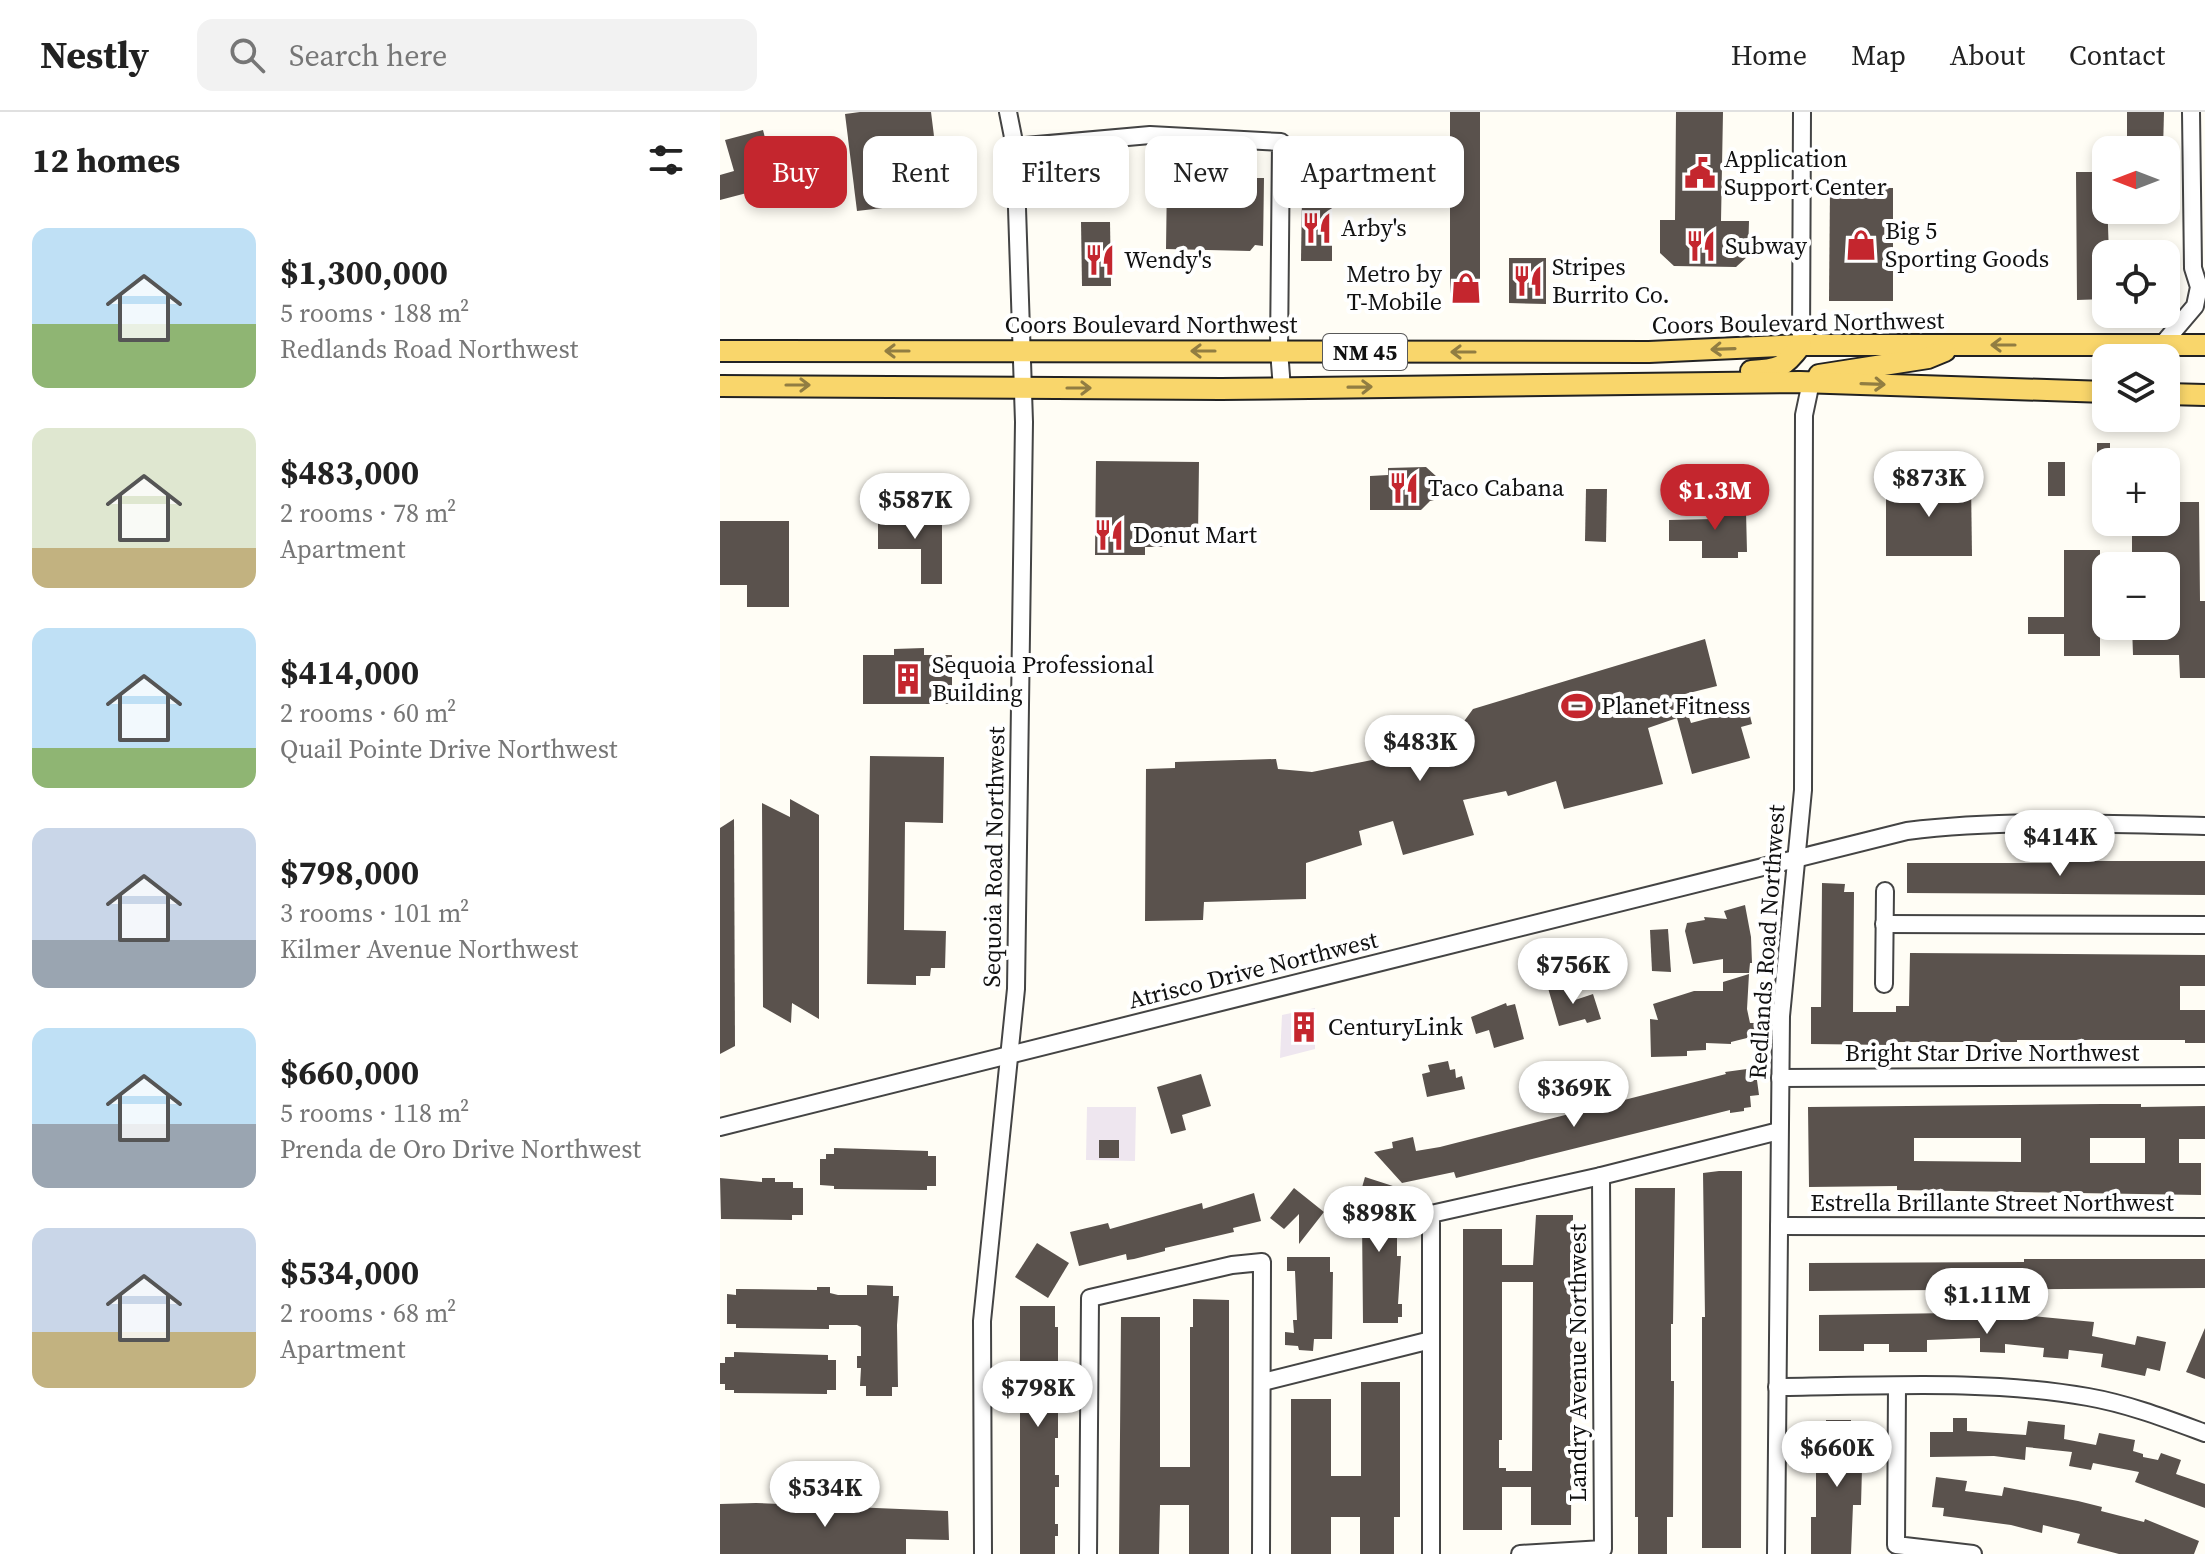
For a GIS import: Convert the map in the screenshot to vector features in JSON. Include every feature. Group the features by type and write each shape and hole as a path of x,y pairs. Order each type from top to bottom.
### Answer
{"main road":[{"name":"Coors Boulevard Northwest","path":"720,351 1649,352 1801,345 2092,346"},
{"path":"1658,384 1692,373 1777,369 1788,363 1801,345"},
{"path":"1811,382 1820,374 1928,358 1959,345"},
{"name":"Coors Boulevard Northwest","path":"2180,346 2205,345"},
{"name":"NM 45","path":"720,386 1282,388 1811,382 2092,392"},
{"path":"2180,394 2205,395"}],"street":[{"name":"Sequoia Road Northwest","path":"1008,112 1013,136"},
{"path":"1801,345 1802,112"},
{"path":"2163,344 2195,306 2202,290 2193,268 2191,112"},
{"path":"1129,137 1150,135 1281,142 1279,351 1282,388"},
{"name":"Sequoia Road Northwest","path":"983,1554 982,1321 1016,989 1023,387 1017,208"},
{"name":"Redlands Road Northwest","path":"1776,1554 1781,1016 1803,790 1804,415 1811,382"},
{"name":"Atrisco Drive Northwest","path":"720,1127 1907,831 1942,827 2086,823 2205,826"},
{"path":"1884,984 1885,891"},
{"path":"1884,924 2205,925"},
{"name":"Bright Star Drive Northwest","path":"1780,1078 2205,1076"},
{"path":"1431,1554 1431,1214 1601,1176 1779,1131"},
{"name":"Landry Avenue Northwest","path":"1520,1554 1603,1549 1601,1176"},
{"name":"Estrella Brillante Street Northwest","path":"1779,1226 2205,1227"},
{"path":"1088,1554 1090,1298 1232,1265 1262,1262 1261,1554"},
{"path":"1263,1382 1431,1340"},
{"path":"1777,1387 2001,1386 2090,1397 2158,1415 2205,1433"},
{"path":"1897,1387 1896,1545 1973,1554"}],"shaded area":[{"path":"1315,1008 1315,1049 1280,1058 1282,1015"},
{"path":"1087,1107 1136,1107 1135,1161 1086,1160"}],"building":[{"path":"931,112 934,136 863,136 863,208 882,208 857,211 845,114"},
{"path":"1450,112 1480,112 1480,303 1456,303 1456,296 1450,296 1450,208 1464,208 1464,136 1450,136"},
{"path":"1676,112 1723,112 1721,221 1749,221 1748,256 1736,267 1674,266 1660,253 1660,220 1675,220"},
{"path":"2127,112 2164,112 2163,136 2127,136"},
{"path":"763,130 765,136 744,136 744,194 720,200 720,175 734,171 725,140"},
{"path":"2076,172 2092,172 2092,224 2108,224 2108,240 2092,240 2092,299 2077,300"},
{"path":"1257,178 1264,178 1263,246 1255,245 1250,251 1166,249 1167,208 1257,208"},
{"name":"Big 5 Sporting Goods","path":"1830,188 1893,188 1893,301 1829,301"},
{"path":"1302,208 1332,208 1332,261 1301,261"},
{"path":"1081,222 1110,222 1111,286 1082,286"},
{"name":"Stripes Burrito Co.","path":"1509,258 1546,258 1546,304 1509,303"},
{"path":"2097,443 2110,443 2110,448 2097,448"},
{"path":"1096,461 1199,462 1198,537 1171,547 1145,547 1145,555 1095,555"},
{"path":"2048,462 2065,462 2065,496 2048,496"},
{"name":"Taco Cabana","path":"1426,467 1437,477 1438,499 1430,501 1421,510 1370,510 1370,476 1388,475 1388,468"},
{"path":"1971,482 1972,556 1886,556 1886,483"},
{"path":"1586,489 1607,489 1606,542 1585,541"},
{"path":"1724,501 1739,501 1739,511 1746,511 1747,552 1738,552 1738,558 1702,558 1702,541 1669,541 1669,520 1714,519 1714,512 1724,512"},
{"path":"2180,502 2199,502 2200,601 2205,601 2205,678 2180,678 2179,655 2133,655 2132,640 2180,640 2180,552 2132,552 2132,536 2180,536"},
{"path":"903,509 920,509 920,523 942,523 942,584 921,584 921,549 878,549 878,516 903,516"},
{"path":"720,521 789,521 789,607 747,607 747,585 720,585"},
{"path":"2064,550 2100,550 2092,552 2092,640 2100,640 2100,656 2064,656 2064,634 2028,634 2028,617 2064,617"},
{"path":"1705,639 1717,686 1681,695 1691,723 1748,708 1752,724 1741,727 1750,758 1692,774 1677,718 1648,728 1663,784 1564,809 1556,781 1508,796 1506,791 1463,800 1474,835 1403,855 1393,821 1359,831 1362,845 1306,863 1306,899 1204,902 1203,920 1145,921 1146,769 1175,768 1175,762 1276,759 1278,769 1312,772 1377,759 1451,739 1473,709"},
{"name":"Sequoia Professional Building","path":"924,648 924,655 952,655 952,704 863,704 863,655 894,655 894,649"},
{"path":"870,756 944,757 943,823 905,822 904,930 946,931 945,968 931,968 930,976 916,976 916,985 867,984"},
{"path":"790,799 819,815 819,1019 792,1003 791,1023 763,1007 762,803 790,817"},
{"path":"734,819 735,1046 720,1054 720,828"},
{"path":"2205,861 2205,895 1907,893 1907,863"},
{"path":"1822,883 1845,884 1844,892 1854,892 1853,1012 1896,1012 1896,1006 1909,1006 1910,953 2205,955 2205,986 2180,986 2180,1010 2205,1010 2205,1043 2185,1043 2185,1040 2017,1040 1891,1042 1891,1045 1811,1044 1811,1007 1821,1007"},
{"path":"1745,905 1751,937 1752,963 1749,973 1723,973 1723,959 1693,964 1685,931 1687,923 1705,920 1704,917 1727,919 1724,911"},
{"path":"1668,929 1671,972 1652,971 1650,930"},
{"path":"1749,974 1747,1009 1750,1023 1756,1023 1755,1036 1731,1044 1706,1043 1706,1050 1687,1051 1687,1056 1651,1057 1650,1019 1658,1020 1653,1004 1694,991 1723,991 1723,982"},
{"path":"1570,982 1575,1000 1593,994 1601,1019 1587,1023 1585,1019 1559,1026 1548,988"},
{"path":"1506,1003 1507,1006 1515,1004 1524,1039 1494,1048 1489,1030 1476,1034 1471,1017"},
{"path":"1448,1061 1450,1070 1455,1069 1456,1078 1462,1076 1465,1089 1427,1097 1422,1074 1430,1072 1428,1065"},
{"path":"1747,1069 1748,1074 1756,1073 1759,1095 1750,1096 1751,1107 1744,1108 1744,1111 1730,1113 1730,1110 1456,1178 1454,1172 1402,1183 1374,1152 1393,1148 1392,1142 1413,1137 1416,1151 1440,1147 1725,1072"},
{"path":"1201,1074 1211,1106 1182,1115 1186,1130 1171,1134 1157,1087"},
{"path":"2205,1106 2205,1139 2179,1139 2179,1163 2201,1163 2201,1195 1897,1190 1897,1186 1809,1187 1808,1107","holes":["1914,1138 2021,1138 2021,1162 1914,1161","2090,1138 2145,1138 2145,1163 2090,1163"]},
{"path":"1099,1140 1119,1140 1119,1158 1099,1158"},
{"path":"834,1148 928,1151 928,1156 936,1156 936,1186 927,1186 927,1190 834,1189 834,1186 820,1185 820,1159 826,1159 826,1154 834,1154"},
{"path":"1742,1171 1741,1548 1702,1548 1703,1173"},
{"path":"1365,1177 1399,1188 1387,1235 1397,1236 1397,1256 1401,1256 1398,1304 1402,1304 1402,1317 1398,1317 1398,1323 1363,1323 1362,1218 1354,1215"},
{"path":"720,1178 762,1182 762,1178 775,1178 775,1182 793,1182 793,1188 803,1188 803,1215 792,1215 792,1220 721,1219"},
{"path":"1294,1188 1324,1212 1299,1244 1299,1214 1284,1229 1270,1218"},
{"path":"1635,1188 1675,1188 1671,1324 1671,1381 1674,1381 1673,1517 1667,1517 1667,1554 1638,1554 1638,1517 1635,1517"},
{"path":"1254,1193 1261,1221 1233,1228 1234,1232 1165,1248 1165,1251 1134,1259 1127,1260 1126,1254 1079,1266 1070,1232 1108,1223 1110,1229 1202,1203 1203,1209"},
{"path":"1536,1215 1573,1215 1571,1525 1531,1525 1531,1487 1502,1487 1502,1530 1463,1530 1463,1229 1502,1229 1502,1265 1533,1265","holes":["1502,1282 1533,1282 1532,1471 1506,1471 1506,1468 1499,1468 1499,1440 1502,1440"]},
{"path":"1037,1243 1069,1263 1048,1298 1015,1277"},
{"path":"1287,1257 1330,1257 1330,1272 1333,1272 1332,1339 1314,1339 1313,1351 1285,1345 1285,1332 1294,1333 1293,1320 1297,1320 1295,1271 1287,1271"},
{"path":"2024,1259 2205,1259 2205,1288 1809,1291 1809,1263 2024,1262"},
{"path":"867,1285 893,1286 893,1296 899,1296 898,1387 892,1387 892,1396 866,1396 866,1386 860,1386 861,1368 857,1368 857,1356 861,1356 861,1327 857,1325 829,1325 829,1329 736,1328 736,1324 727,1324 727,1294 736,1295 736,1289 817,1290 817,1287 830,1287 830,1293 838,1295 867,1295"},
{"path":"1193,1299 1229,1300 1229,1554 1189,1554 1189,1505 1160,1505 1159,1554 1119,1554 1121,1317 1160,1317 1160,1467 1190,1467 1190,1327 1193,1327"},
{"path":"1020,1306 1055,1306 1055,1327 1058,1327 1055,1475 1059,1475 1059,1487 1055,1487 1058,1536 1055,1536 1055,1554 1020,1554"},
{"path":"1953,1313 2094,1322 2092,1336 2135,1345 2137,1336 2166,1342 2160,1371 2147,1368 2145,1376 2101,1367 2103,1354 2069,1350 2068,1359 2043,1357 2044,1348 2005,1344 2005,1353 1980,1352 1980,1338 1927,1340 1927,1352 1889,1352 1889,1344 1864,1344 1864,1351 1819,1351 1819,1315"},
{"path":"2205,1328 2205,1379 2186,1372"},
{"path":"734,1352 828,1355 828,1360 836,1360 836,1390 827,1390 827,1394 734,1393 734,1390 725,1390 725,1384 720,1384 720,1363 725,1363 725,1357 734,1357"},
{"path":"1361,1382 1400,1382 1400,1517 1394,1517 1394,1554 1360,1554 1360,1517 1331,1517 1331,1554 1291,1554 1291,1399 1331,1399 1331,1476 1361,1476"},
{"path":"1953,1418 1967,1418 1967,1431 2026,1435 2028,1421 2065,1425 2064,1439 2096,1445 2099,1433 2135,1440 2133,1451 2143,1454 2143,1457 2158,1460 2161,1453 2181,1460 2176,1474 2205,1484 2205,1508 2135,1482 2139,1472 2093,1463 2091,1470 2069,1466 2072,1452 2026,1447 2025,1460 1994,1456 1930,1457 1930,1432 1953,1432"},
{"path":"1826,1420 1851,1420 1851,1433 1863,1432 1861,1505 1853,1505 1851,1554 1811,1554 1811,1517 1816,1517 1816,1459 1823,1459"},
{"path":"1936,1477 1967,1481 1965,1491 2002,1496 2004,1487 2078,1501 2102,1507 2101,1511 2144,1522 2145,1519 2199,1541 2194,1554 2119,1554 2077,1543 2080,1534 2043,1525 2042,1533 2011,1525 1943,1516 1944,1508 1932,1507"},
{"path":"720,1504 948,1511 949,1540 906,1539 906,1554 720,1554"}],"place":[{"name":"Application Support Center","path":"1700,173"},
{"name":"Arby's","path":"1317,228"},
{"name":"Big 5 Sporting Goods","path":"1861,245"},
{"name":"Subway","path":"1701,246"},
{"name":"Wendy's","path":"1100,260"},
{"name":"Stripes Burrito Co.","path":"1528,281"},
{"name":"Metro by T-Mobile","path":"1466,288"},
{"name":"Taco Cabana","path":"1404,488"},
{"name":"Donut Mart","path":"1109,535"},
{"name":"Sequoia Professional Building","path":"908,679"},
{"name":"Planet Fitness","path":"1577,706"},
{"name":"CenturyLink","path":"1304,1027"}]}
